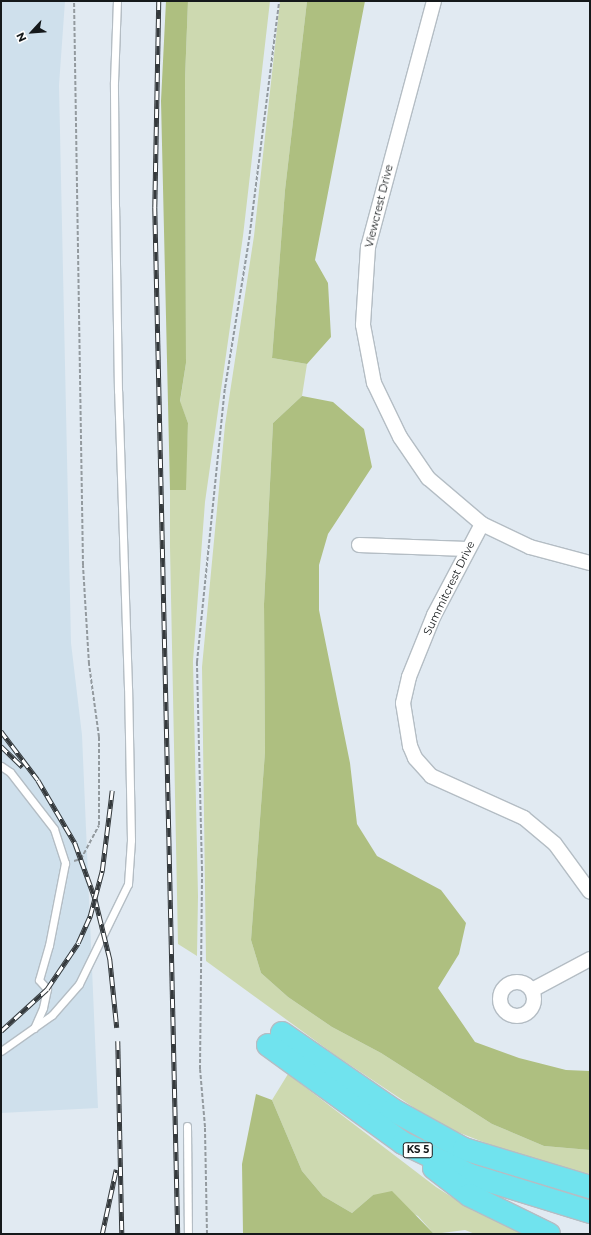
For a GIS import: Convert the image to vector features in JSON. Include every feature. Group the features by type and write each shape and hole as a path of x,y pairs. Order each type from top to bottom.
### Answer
{"highway":[{"name":"KS 5","path":"590,1187 464,1149 393,1110 275,1039 403,1144 470,1175 590,1212"},
{"path":"403,1144 469,1195 549,1234"}],"street":[{"name":"Viewcrest Drive","path":"434,1 368,247 363,325 374,383 400,437 428,478 482,524 530,546 590,563"},
{"name":"Summitcrest Drive","path":"482,524 467,549 434,615 410,677 403,704 410,746 415,758 431,776 524,818 556,844 590,892"},
{"path":"360,545 467,549"},
{"path":"532,990 590,959"}],"lane":[{"path":"1,1051 33,1030 52,1015 78,984 125,893 129,874 128,696 114,207 114,82 117,1"},
{"path":"1,766 10,772 54,830 65,863 49,945 39,980 47,989 43,1008 33,1030"},
{"path":"187,1126 188,1234"}],"path":[{"path":"65,863 81,859 99,825 99,737 89,664 84,565 74,1"},
{"path":"207,1234 205,1127 200,1069 202,870 197,662 225,388 249,240 279,1"}],"shaded area":[{"path":"1,1 65,1 59,85 71,643 82,735 98,1108 1,1113"}],"green space":[{"path":"166,1 188,1 185,79 186,363 180,401 188,423 186,490 170,490 161,101"},
{"path":"188,1 270,1 243,236 205,502 193,661 198,896 197,956 178,944 170,547 170,490 185,490 188,423 180,402 186,363 185,79"},
{"path":"280,1 307,1 285,190 272,358 307,364 302,396 273,423 264,604 265,752 251,940 261,973 288,997 332,1027 381,1053 492,1124 544,1146 590,1150 590,1174 524,1158 455,1131 416,1109 335,1055 206,961 202,667 225,425 254,236"},
{"path":"307,1 365,1 315,260 328,283 331,337 307,364 272,358 285,190"},
{"path":"302,396 333,402 364,429 372,467 328,534 319,565 319,610 350,763 357,824 377,856 441,890 466,923 459,954 438,988 475,1042 519,1058 566,1070 590,1071 590,1150 544,1146 492,1124 381,1053 332,1027 288,997 261,973 251,940 265,752 264,604 273,423"},
{"path":"288,1074 436,1187 472,1210 523,1234 475,1234 465,1230 434,1234 418,1216 373,1195 352,1213 323,1196 302,1171 272,1100"},
{"path":"256,1094 272,1100 302,1171 323,1196 352,1213 373,1195 392,1191 434,1234 243,1234 242,1164"}],"railway":[{"path":"159,1 155,207 178,1234"},
{"path":"1,731 38,780 75,843 95,898 110,959 117,1028"},
{"path":"1,746 23,767"},
{"path":"1,1031 47,989 78,943 90,916 102,871 112,791"},
{"path":"118,1041 122,1234"},
{"path":"102,1234 116,1170"}]}
